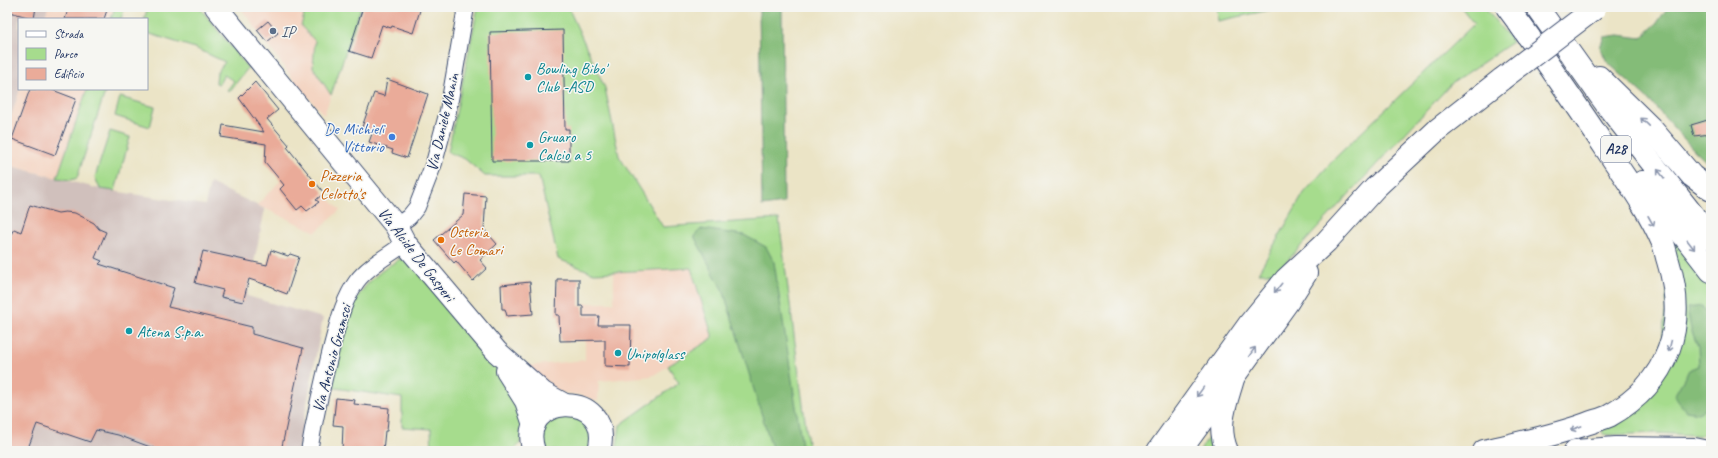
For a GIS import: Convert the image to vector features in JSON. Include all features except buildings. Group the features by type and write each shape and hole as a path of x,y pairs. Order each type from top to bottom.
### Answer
{"main road":[{"name":"A28","path":"1506,7 1711,271"},
{"name":"A28","path":"1537,7 1608,108 1711,238"},
{"path":"1537,7 1591,70 1650,126 1692,176 1711,190"},
{"path":"1158,451 1250,323 1286,279 1326,242 1375,188 1437,130 1595,8"},
{"name":"Via Alcide De Gasperi","path":"221,9 401,235 497,352 526,401 531,442"},
{"path":"1484,451 1569,430 1608,416 1640,395 1656,375 1668,354 1674,331 1676,309 1674,280 1662,241 1638,198 1521,26"},
{"path":"1180,451 1233,379 1326,242"},
{"name":"Via Alcide De Gasperi","path":"497,352 543,393 563,404 581,407 589,412 599,426 601,434 601,448"},
{"path":"1227,451 1224,443 1221,420 1233,379"},
{"path":"531,442 538,419 549,408 563,404"},
{"path":"1575,451 1616,448 1694,449 1704,451"}],"street":[{"name":"Via Daniele Manin","path":"401,235 409,217 417,207 434,163 448,111 466,7"},
{"name":"Via Antonio Gramsci","path":"309,451 325,371 340,315 357,281 372,268 401,235"}],"shaded area":[{"path":"7,7 48,7 44,18 18,18 18,90 20,90 7,128"},
{"path":"48,7 114,7 110,18 44,18"},
{"path":"240,7 297,7 304,15 302,27 315,41 313,67 331,95 324,115 295,82"},
{"path":"20,90 87,90 57,178 7,165 7,128"},
{"name":"Atena S.p.a.","path":"7,165 100,189 205,205 210,183 265,209 247,296 323,318 298,451 7,451"},
{"path":"296,165 340,210 316,232 257,205"},
{"path":"691,268 713,338 652,376 599,381 598,401 579,395 558,392 527,366 585,360 585,303 614,303 614,272"}],"green space":[{"path":"115,7 125,7 121,18 111,18"},
{"path":"148,7 199,7 248,68 229,92 227,90 234,81 224,75 219,84 216,83 217,72 225,62 195,48 148,33 148,18 144,18"},
{"path":"297,7 361,7 331,95 313,67 315,41 301,26 304,15"},
{"path":"478,7 568,7 605,88 619,156 663,227 779,219 809,451 616,451 620,425 679,383 668,366 713,338 691,268 594,273 558,259 539,176 485,176 465,159 448,152"},
{"path":"759,7 782,7 784,203 762,206"},
{"path":"1217,7 1284,7 1218,21"},
{"path":"1461,7 1484,7 1513,42 1451,84 1276,273 1258,273 1304,193 1335,158 1474,24"},
{"path":"1668,7 1711,7 1711,166 1695,151 1645,96 1607,62 1600,47 1604,37 1619,35 1641,38 1657,23"},
{"path":"87,90 106,90 77,178 71,180 57,178"},
{"path":"120,97 155,107 150,127 115,116"},
{"path":"110,131 130,137 115,191 100,189 95,177"},
{"path":"701,229 744,235 766,247 774,262 802,446 800,451 773,451 724,293 694,236"},
{"path":"1672,237 1711,280 1711,436 1655,433 1603,434 1602,428 1658,386"},
{"path":"404,257 413,261 503,377 518,401 524,431 519,445 513,451 432,451 431,429 402,427 402,398 329,387 340,338 354,302 365,287 375,277"},
{"path":"1702,306 1711,321 1711,406 1698,413 1686,411 1674,396 1689,370 1699,366 1698,347 1691,329 1687,308"},
{"path":"568,414 583,420 592,433 589,451 545,451 544,430 546,426 553,420"},
{"path":"1211,434 1216,451 1199,451"}],"place":[{"name":"IP","path":"273,31"},
{"name":"Bowling Bibo' Club -ASD","path":"528,77"},
{"name":"De Michieli Vittorio","path":"392,137"},
{"name":"Gruaro Calcio a 5","path":"530,145"},
{"name":"Pizzeria Celotto's","path":"312,184"},
{"name":"Osteria Le Comari","path":"441,240"},
{"name":"Atena S.p.a.","path":"129,331"},
{"name":"Unipolglass","path":"618,353"}]}
